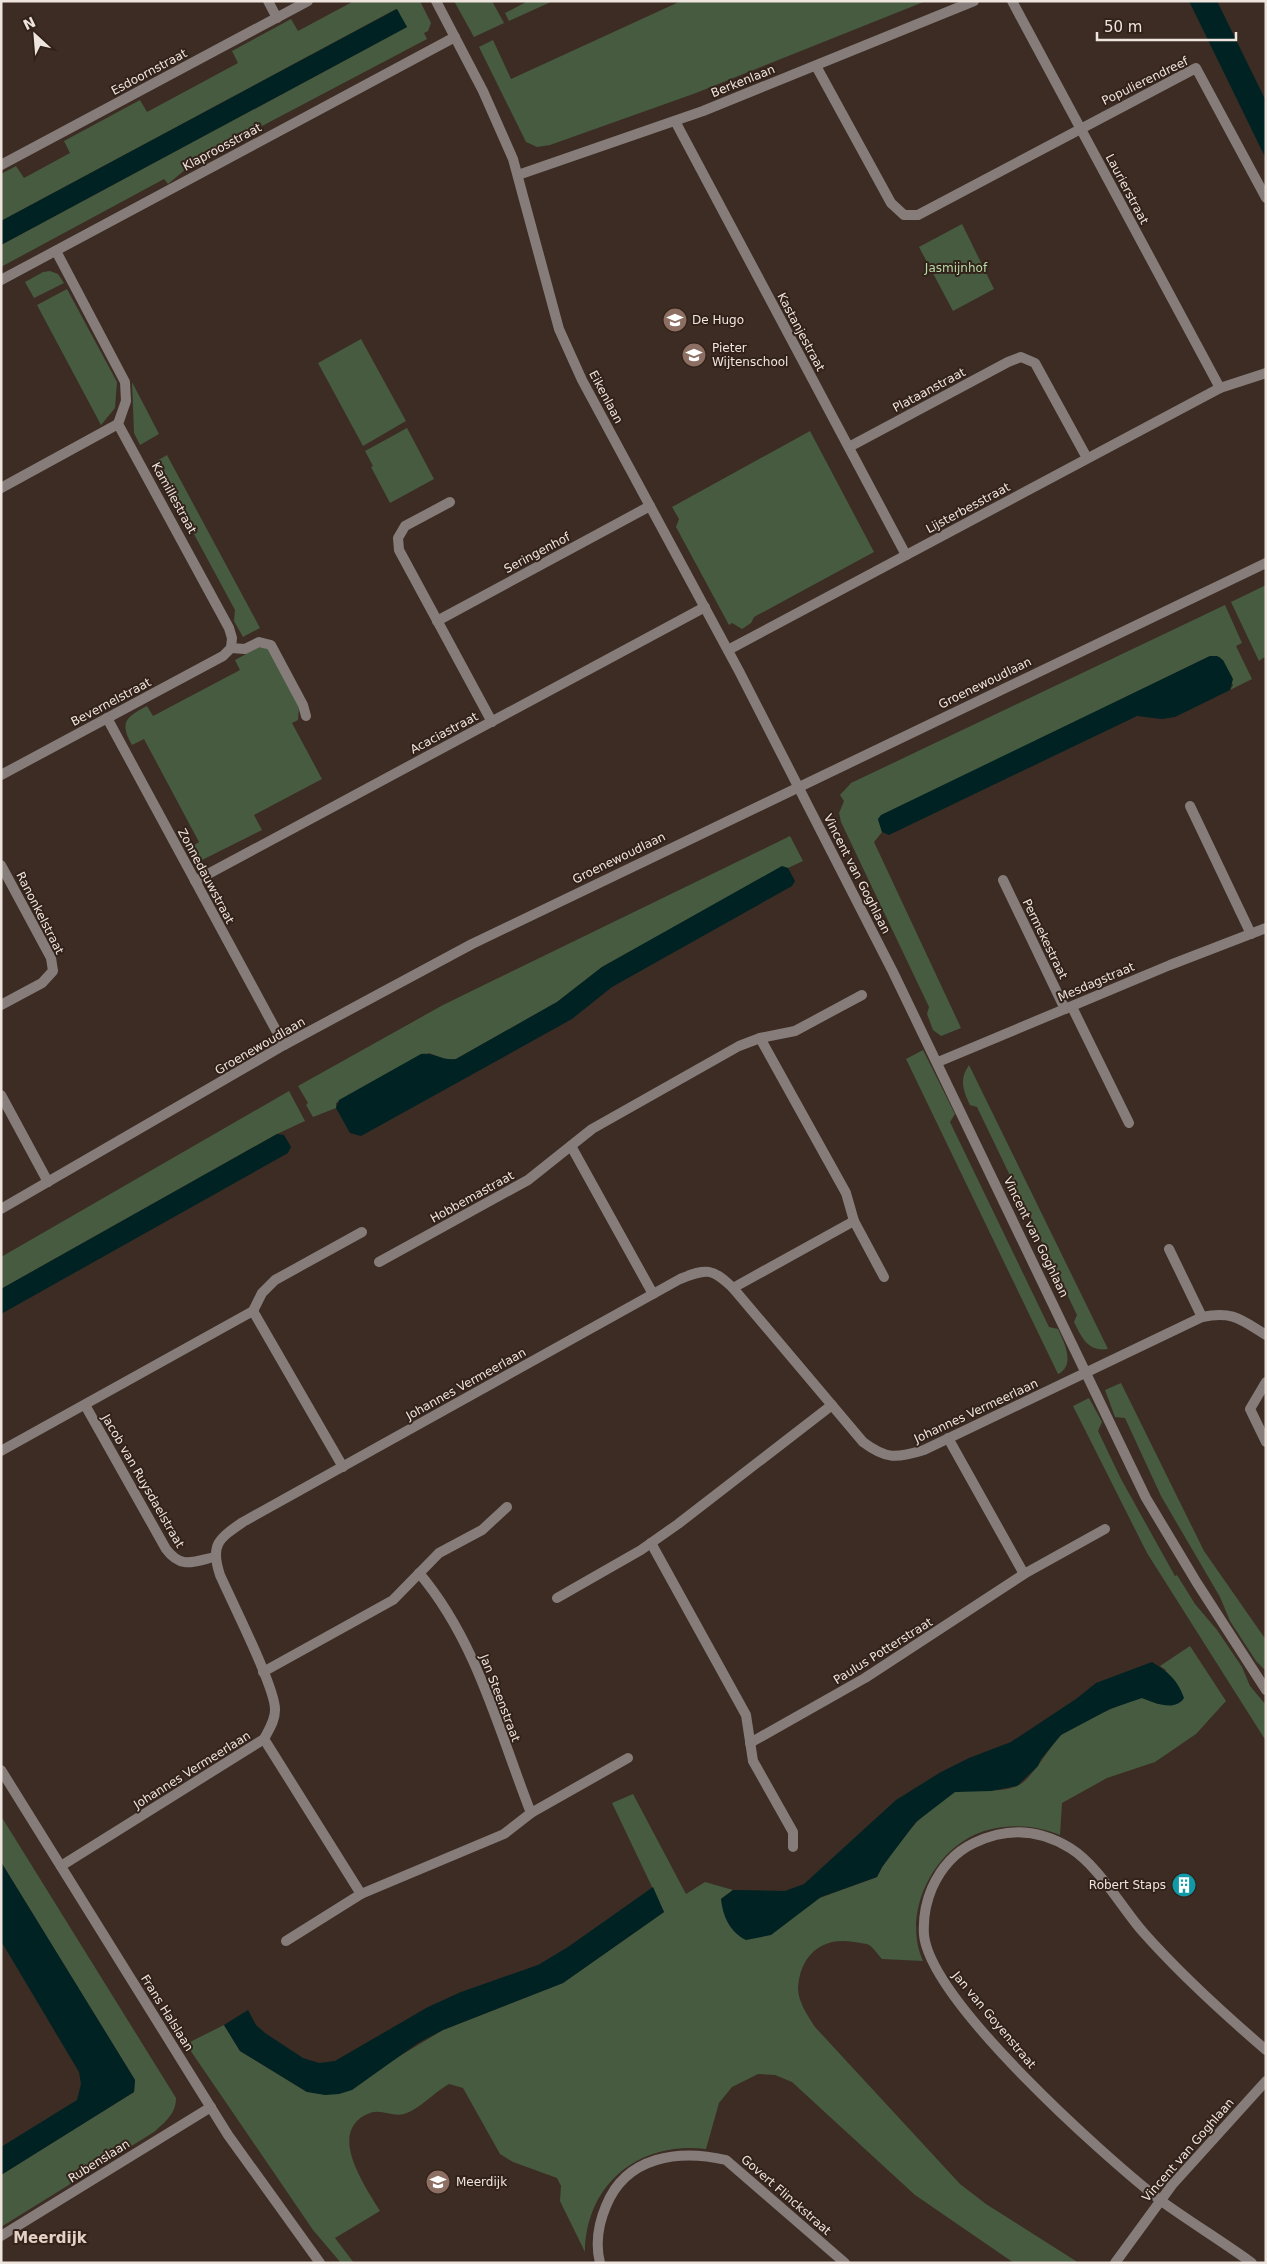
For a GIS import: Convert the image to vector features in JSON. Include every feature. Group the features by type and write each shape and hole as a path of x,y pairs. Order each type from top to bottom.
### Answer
{"street":[{"path":"268,1 278,18"},
{"name":"Esdoornstraat","path":"1,165 308,1"},
{"name":"Eikenlaan","path":"436,1 483,91 518,175 559,329 582,380 799,786"},
{"name":"Berkenlaan","path":"518,175 675,121 974,1"},
{"name":"Laurierstraat","path":"1012,1 1220,388"},
{"name":"Klaproosstraat","path":"1,280 455,37"},
{"path":"816,66 891,203 904,215 918,215 1080,128"},
{"name":"Populierendreef","path":"1080,128 1196,68 1266,198"},
{"name":"Kastanjestraat","path":"675,121 906,555"},
{"path":"1,488 118,424 126,401 125,382 56,251"},
{"name":"Plataanstraat","path":"849,448 1008,362 1021,357 1035,363 1087,458"},
{"path":"1220,388 1266,373"},
{"name":"Lijsterbesstraat","path":"728,650 1220,388"},
{"name":"Kamillestraat","path":"118,424 229,628 232,638 231,648"},
{"path":"450,502 405,526 398,538 399,550 492,722"},
{"name":"Seringenhof","path":"437,621 650,506"},
{"name":"Groenewoudlaan","path":"1,1209 284,1046 412,975 529,916 1266,562"},
{"name":"Acaciastraat","path":"195,881 704,607"},
{"path":"231,648 245,649 259,642 271,645 303,705 306,716"},
{"name":"Bevernelstraat","path":"1,774 222,656 231,648"},
{"name":"Zonnedauwstraat","path":"107,718 284,1046"},
{"name":"Vincent van Goghlaan","path":"799,786 938,1062 1146,1498 1197,1583 1266,1690"},
{"path":"1190,806 1251,934"},
{"name":"Ranonkelstraat","path":"1,865 51,958 53,971 42,983 1,1004"},
{"name":"Permekestraat","path":"1003,880 1129,1123"},
{"name":"Mesdagstraat","path":"938,1062 1170,965 1266,928"},
{"name":"Hobbemastraat","path":"379,1262 528,1180 592,1129 739,1046 760,1038 795,1031 862,995"},
{"path":"760,1038 846,1194 854,1221 884,1277"},
{"path":"1,1096 48,1182"},
{"path":"571,1146 653,1294"},
{"path":"733,1288 854,1221"},
{"path":"1,1451 253,1311 262,1293 275,1280 362,1232"},
{"path":"1169,1249 1202,1317"},
{"name":"Johannes Vermeerlaan","path":"61,1866 264,1739 274,1722 276,1708 263,1672 220,1575 214,1557 220,1537 653,1294 702,1270 718,1274 733,1288 863,1442 878,1453 899,1458 948,1438 1087,1373"},
{"path":"253,1311 343,1467"},
{"path":"1087,1373 1202,1317 1221,1313 1237,1318 1266,1335"},
{"path":"1266,1382 1250,1409 1266,1442"},
{"name":"Jacob van Ruysdaelstraat","path":"85,1405 166,1549 174,1559 187,1563 214,1557"},
{"path":"557,1598 651,1543 832,1405"},
{"path":"948,1438 1024,1574"},
{"path":"263,1672 393,1600 440,1553 482,1530 507,1508"},
{"name":"Paulus Potterstraat","path":"750,1743 866,1678 1024,1574 1105,1529"},
{"path":"651,1543 746,1715 753,1760 793,1832 793,1847"},
{"name":"Jan Steenstraat","path":"419,1573 434,1590 478,1669 530,1813"},
{"path":"264,1739 361,1894"},
{"path":"286,1941 361,1894 504,1834 530,1813 628,1758"},
{"name":"Frans Halslaan","path":"1,1770 211,2107 262,2185 320,2263"},
{"name":"Jan van Goyenstraat","path":"1252,2263 1161,2200 1105,2153 1048,2100 999,2049 945,1984 936,1969 924,1936 927,1901 939,1874 962,1849 989,1836 1026,1831 1056,1840 1074,1850 1089,1865 1142,1931 1183,1975 1266,2050"},
{"name":"Vincent van Goghlaan","path":"1116,2263 1161,2200 1266,2081"},
{"name":"Rubenslaan","path":"1,2236 211,2107"},
{"name":"Govert Flinckstraat","path":"600,2263 597,2250 599,2224 610,2197 624,2177 648,2161 674,2155 696,2155 726,2160 844,2263"}],"green space":[{"path":"354,1 420,1 431,23 428,31 424,33 427,39 230,143 233,148 192,164 168,184 164,179 1,267 1,245 407,27 396,9 1,221 1,174 16,166 24,178 70,153 64,141 140,100 147,112 238,63 232,51 291,19 298,31"},
{"path":"454,1 492,1 504,23 474,37"},
{"path":"528,1 553,1 509,21 505,13"},
{"path":"681,1 926,1 696,93 550,145 537,147 526,142 479,47 493,40 511,79"},
{"name":"Jasmijnhof","path":"962,224 994,289 953,311 919,247"},
{"path":"50,271 58,274 64,283 34,298 25,282 43,272"},
{"path":"67,289 117,382 115,408 101,425 37,305"},
{"path":"361,339 406,421 363,446 318,363"},
{"path":"132,382 159,434 140,445 134,433"},
{"path":"407,428 434,479 390,503 371,467 373,466 365,451"},
{"path":"810,431 874,552 754,617 751,623 742,629 732,623 729,625 676,527 679,519 672,507"},
{"path":"167,455 260,628 243,637 234,621 235,610 155,462"},
{"path":"1266,585 1266,656 1259,661 1231,602"},
{"path":"1225,605 1242,643 1236,646 1252,679 1230,690 1233,685 1220,657 1210,656 878,819 882,832 874,842 961,1028 941,1036 933,1030 927,1014 929,1007 841,822 839,813 844,801 840,795 851,783"},
{"path":"261,646 268,648 299,707 298,720 292,723 322,779 254,815 262,830 198,862 192,857 188,849 199,842 144,739 132,745 125,725 130,717 147,706 153,716 240,670 235,660"},
{"path":"790,836 803,861 788,868 782,867 602,967 557,1002 456,1059 447,1060 429,1053 336,1103 336,1108 313,1117 306,1105 308,1103 298,1086 443,1005"},
{"path":"923,1050 955,1114 950,1122 1049,1327 1058,1329 1063,1340 1067,1359 1063,1370 1058,1374 906,1059"},
{"path":"969,1065 1108,1349 1095,1348 1086,1343 1074,1322 1077,1315 977,1107 970,1105 963,1085 964,1075"},
{"path":"289,1091 305,1121 277,1134 1,1289 1,1257"},
{"path":"1121,1383 1204,1551 1264,1637 1266,1637 1266,1671 1256,1661 1230,1621 1220,1597 1161,1496 1125,1418 1115,1417 1105,1390"},
{"path":"1089,1398 1102,1422 1098,1431 1121,1479 1175,1576 1177,1575 1195,1604 1217,1630 1242,1667 1250,1686 1266,1705 1266,1741 1147,1553 1073,1406"},
{"path":"1190,1646 1226,1701 1196,1734 1155,1762 1107,1778 1062,1803 1060,1835 1035,1828 1001,1827 973,1836 955,1847 940,1862 920,1900 916,1920 917,1941 923,1961 882,1959 867,1944 842,1941 832,1942 822,1945 808,1958 803,1966 798,1988 804,2009 815,2027 960,2184 986,2204 1079,2263 1014,2263 915,2195 792,2082 775,2075 758,2074 732,2087 719,2103 706,2149 682,2148 659,2152 639,2160 621,2172 606,2187 595,2206 588,2228 585,2252 560,2201 561,2186 557,2178 513,2162 500,2154 463,2088 449,2084 410,2112 404,2114 370,2113 357,2121 350,2132 349,2145 358,2173 380,2211 335,2238 354,2263 341,2263 313,2230 186,2044 224,2025 240,2051 307,2092 393,2060 443,2030 563,1983 664,1912 612,1803 633,1794 686,1894 705,1882 733,1890 721,1899 817,1899 877,1877 911,1828 935,1804 946,1796 956,1792 1002,1790 1017,1786 1028,1778 1056,1740 1066,1731 1099,1714 1140,1698 1158,1704 1166,1670 1160,1666"},
{"path":"1,1816 176,2098 176,2104 166,2121 154,2132 1,2227 1,2175 134,2092 135,2080 1,1862"}],"water":[{"path":"1189,1 1217,1 1266,101 1266,159"},
{"path":"397,9 407,27 1,245 1,221"},
{"path":"1210,656 1217,656 1223,660 1233,679 1230,690 1175,717 1162,719 1137,716 889,835 882,832 878,819 881,815"},
{"path":"782,866 788,868 795,881 792,886 612,987 572,1019 361,1136 350,1133 336,1108 339,1100 421,1054 456,1059 557,1002 602,967"},
{"path":"277,1134 284,1135 291,1147 288,1153 1,1314 1,1289"},
{"path":"1152,1662 1175,1681 1184,1698 1180,1702 1175,1705 1164,1705 1142,1698 1110,1709 1061,1735 1041,1759 1038,1766 1017,1786 991,1791 955,1792 916,1822 882,1867 877,1877 821,1897 771,1935 746,1940 740,1937 728,1923 721,1899 733,1890 785,1891 804,1884 896,1800 941,1772 969,1758 1011,1742 1076,1699 1096,1683"},
{"path":"1,1862 135,2080 134,2092 1,2175 1,2147 77,2100 81,2084 79,2072 1,1941"},
{"path":"653,1887 664,1912 563,1983 443,2030 418,2043 352,2090 339,2094 325,2095 307,2092 240,2051 224,2025 248,2010 256,2025 265,2033 303,2058 319,2063 335,2061 428,2007 461,1992 538,1965 568,1947"}],"place":[{"name":"De Hugo","path":"675,320"},
{"name":"Pieter Wijtenschool","path":"694,355"},
{"name":"Robert Staps","path":"1184,1885"},
{"name":"Meerdijk","path":"438,2182"}],"district":[{"name":"Meerdijk","path":"50,2238"}]}
